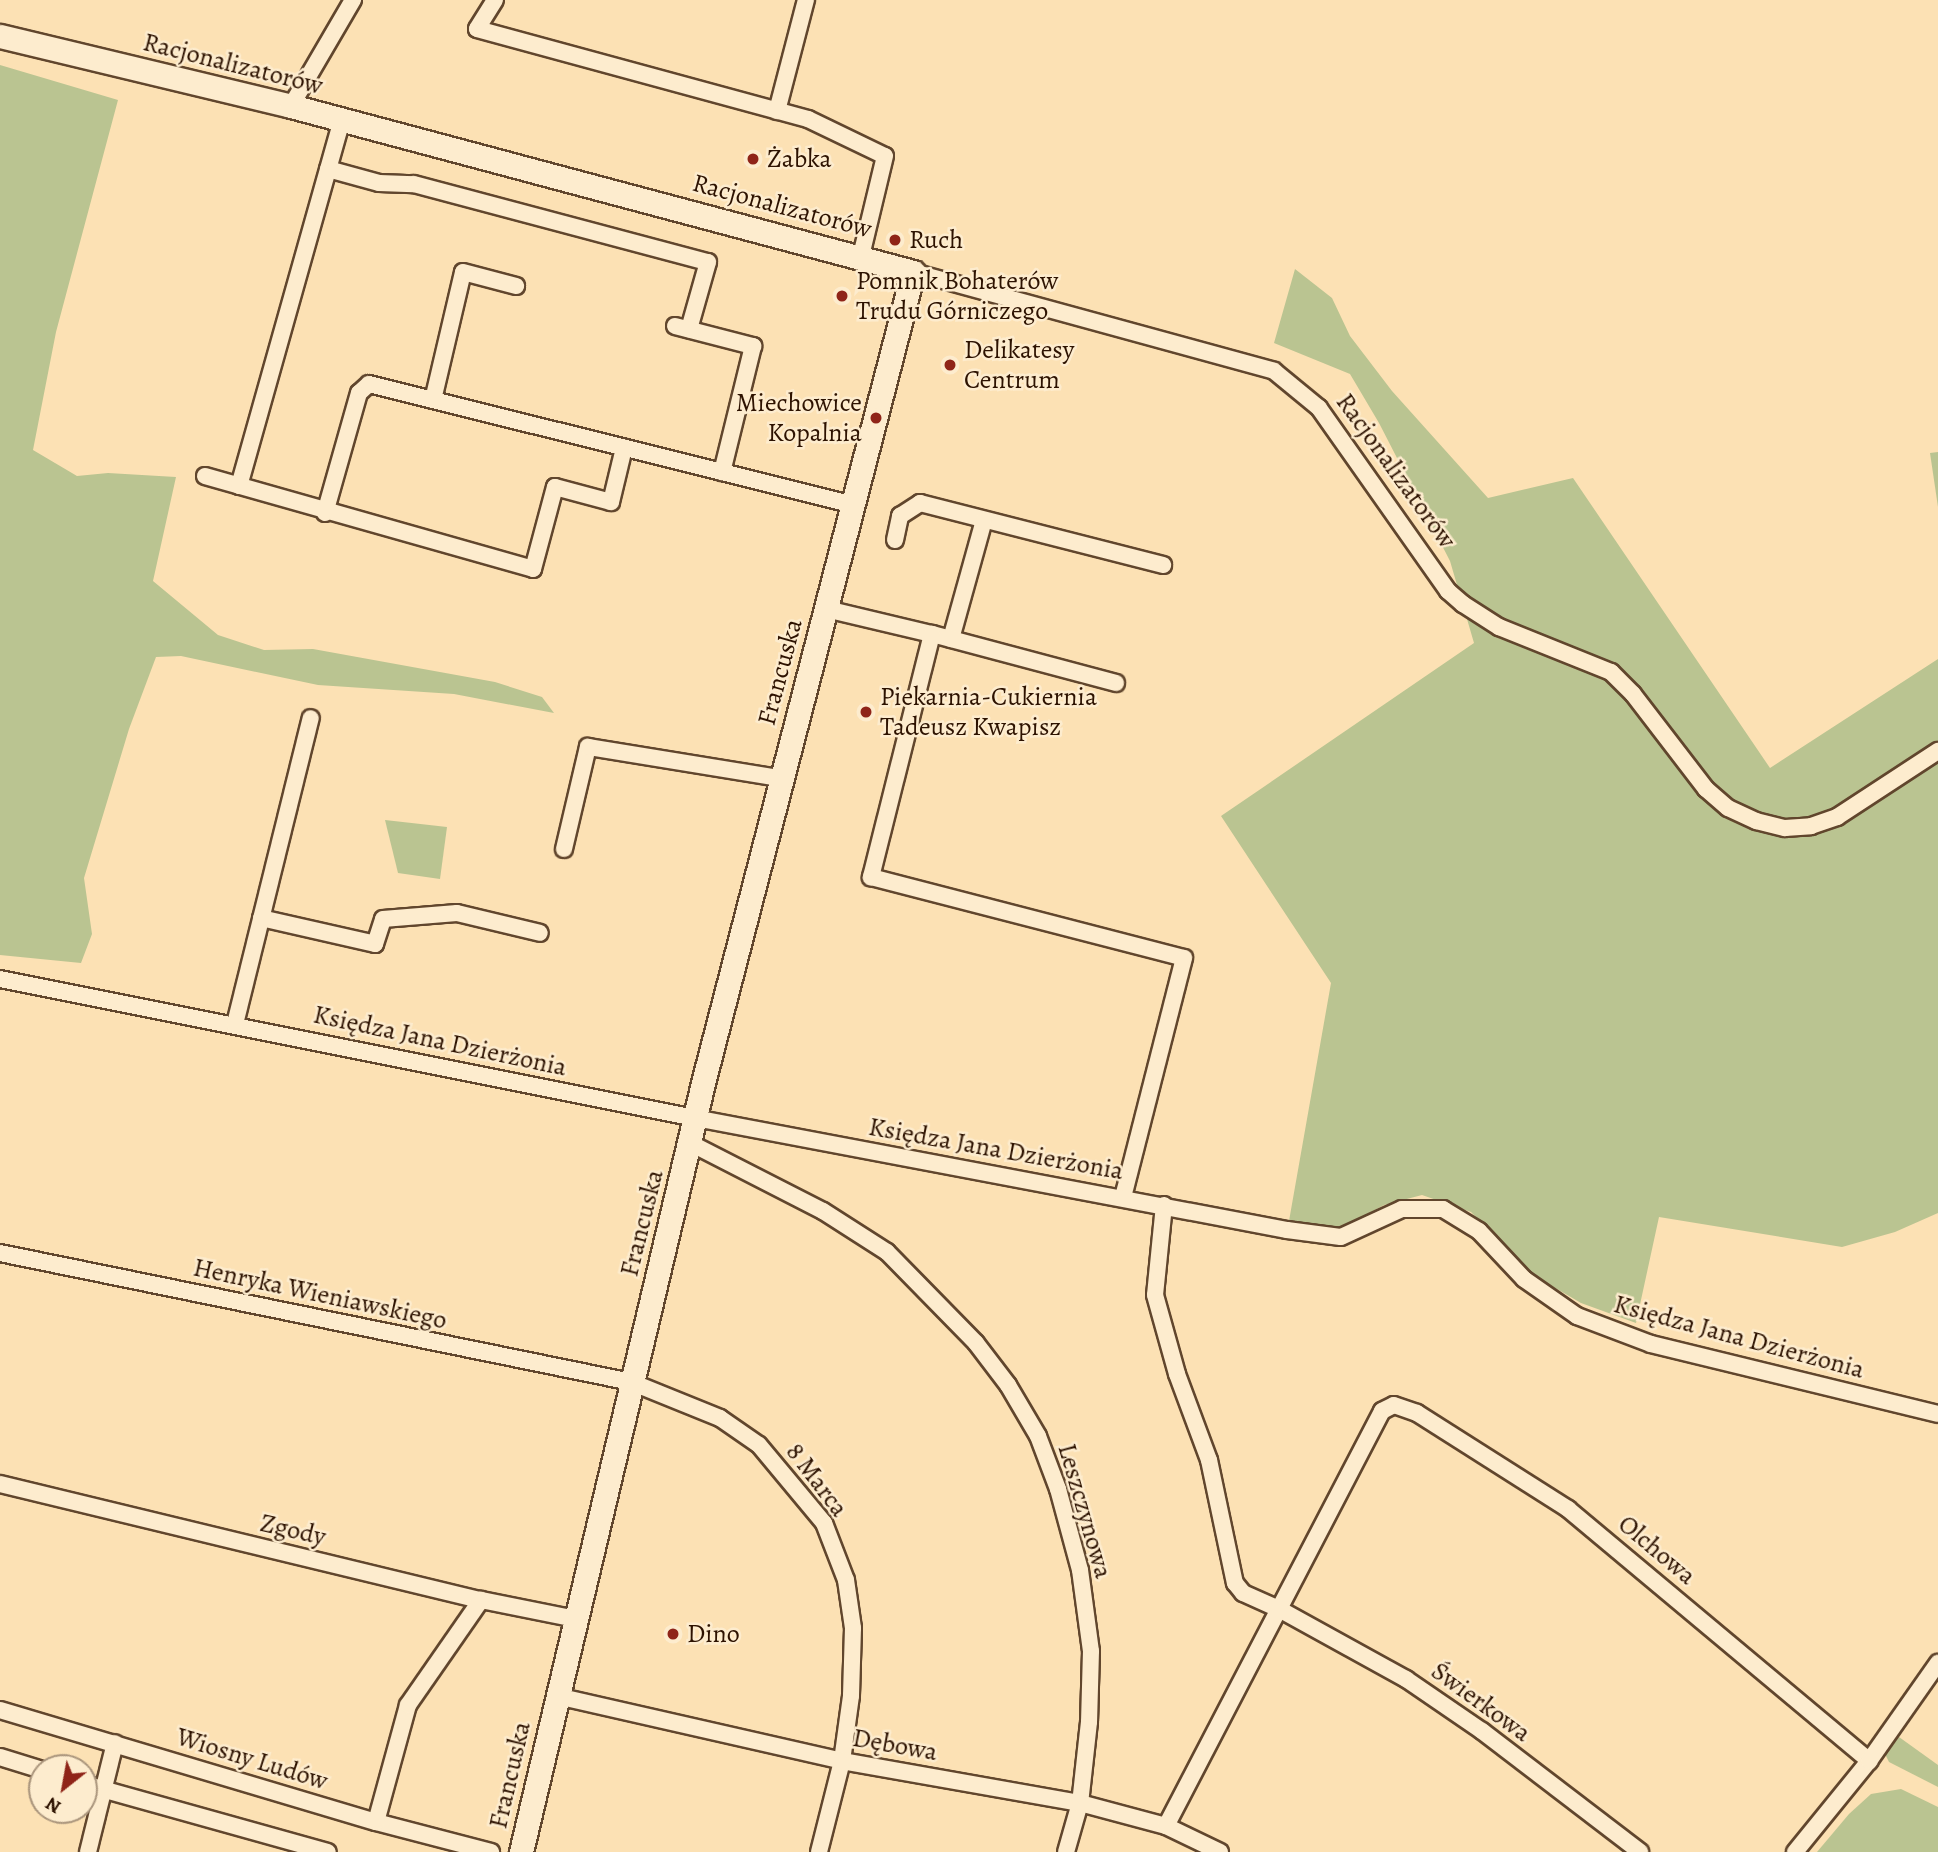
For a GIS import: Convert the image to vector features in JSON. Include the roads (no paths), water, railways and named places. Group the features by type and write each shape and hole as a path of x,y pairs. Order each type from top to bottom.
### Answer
{"street":[{"path":"291,106 353,0"},
{"path":"495,0 477,29 808,119 885,156 861,256"},
{"path":"777,111 806,0"},
{"name":"Racjonalizatorów","path":"0,36 291,106 861,256 1274,371 1319,408 1448,591 1463,604 1499,626 1611,672 1633,694 1706,789 1728,808 1756,821 1785,828 1811,826 1837,817 1938,751"},
{"path":"239,486 342,120"},
{"path":"328,169 379,183 414,184 708,262 682,328 753,346 722,472"},
{"path":"433,400 463,272 516,286"},
{"name":"Francuska","path":"521,1852 695,1118 780,778 827,609 913,272"},
{"path":"325,513 359,393 369,384 853,505"},
{"path":"205,476 325,513 533,569 555,488 611,502 624,448"},
{"path":"895,540 900,516 920,503 1163,565"},
{"path":"951,639 984,520"},
{"name":"Francuska","path":"827,609 932,634 1116,684"},
{"path":"932,634 871,877 1184,958 1123,1197"},
{"path":"235,1024 311,718"},
{"path":"564,849 588,747 780,778"},
{"path":"261,918 375,944 383,919 457,913 540,933"},
{"name":"Księdza Jana Dzierżonia","path":"0,979 695,1118 1287,1230 1341,1237 1402,1209 1443,1209 1479,1231 1524,1279 1577,1316 1651,1344 1938,1414"},
{"name":"Leszczynowa","path":"690,1143 823,1211 887,1252 976,1343 1020,1405 1038,1436 1058,1489 1080,1570 1091,1651 1089,1723 1080,1803 1066,1852"},
{"name":"Świerkowa","path":"1164,1205 1155,1295 1175,1367 1209,1460 1235,1583 1242,1593 1281,1610 1406,1679 1493,1740 1640,1852"},
{"name":"Henryka Wieniawskiego","path":"0,1254 631,1382"},
{"name":"8 Marca","path":"631,1382 720,1418 759,1445 824,1523 846,1580 853,1628 851,1696 842,1761 819,1852"},
{"name":"Olchowa","path":"1281,1610 1382,1411 1394,1405 1417,1413 1569,1508 1868,1761"},
{"name":"Zgody","path":"0,1484 481,1600 576,1619"},
{"path":"376,1822 408,1705 481,1600"},
{"path":"1167,1826 1281,1610"},
{"path":"1795,1852 1868,1761 1938,1663"},
{"name":"Dębowa","path":"557,1696 842,1761 1080,1803 1167,1826 1220,1852"},
{"name":"Wiosny Ludów","path":"0,1710 376,1822 491,1852"},
{"path":"88,1852 115,1743"},
{"path":"0,1757 28,1766"},
{"path":"98,1788 297,1848 328,1852"}],"place":[{"name":"Żabka","path":"753,159"},
{"name":"Ruch","path":"895,240"},
{"name":"Pomnik Bohaterów Trudu Górniczego","path":"842,296"},
{"name":"Delikatesy Centrum","path":"950,365"},
{"name":"Miechowice Kopalnia","path":"876,418"},
{"name":"Piekarnia-Cukiernia Tadeusz Kwapisz","path":"866,712"},
{"name":"Dino","path":"673,1634"}]}
